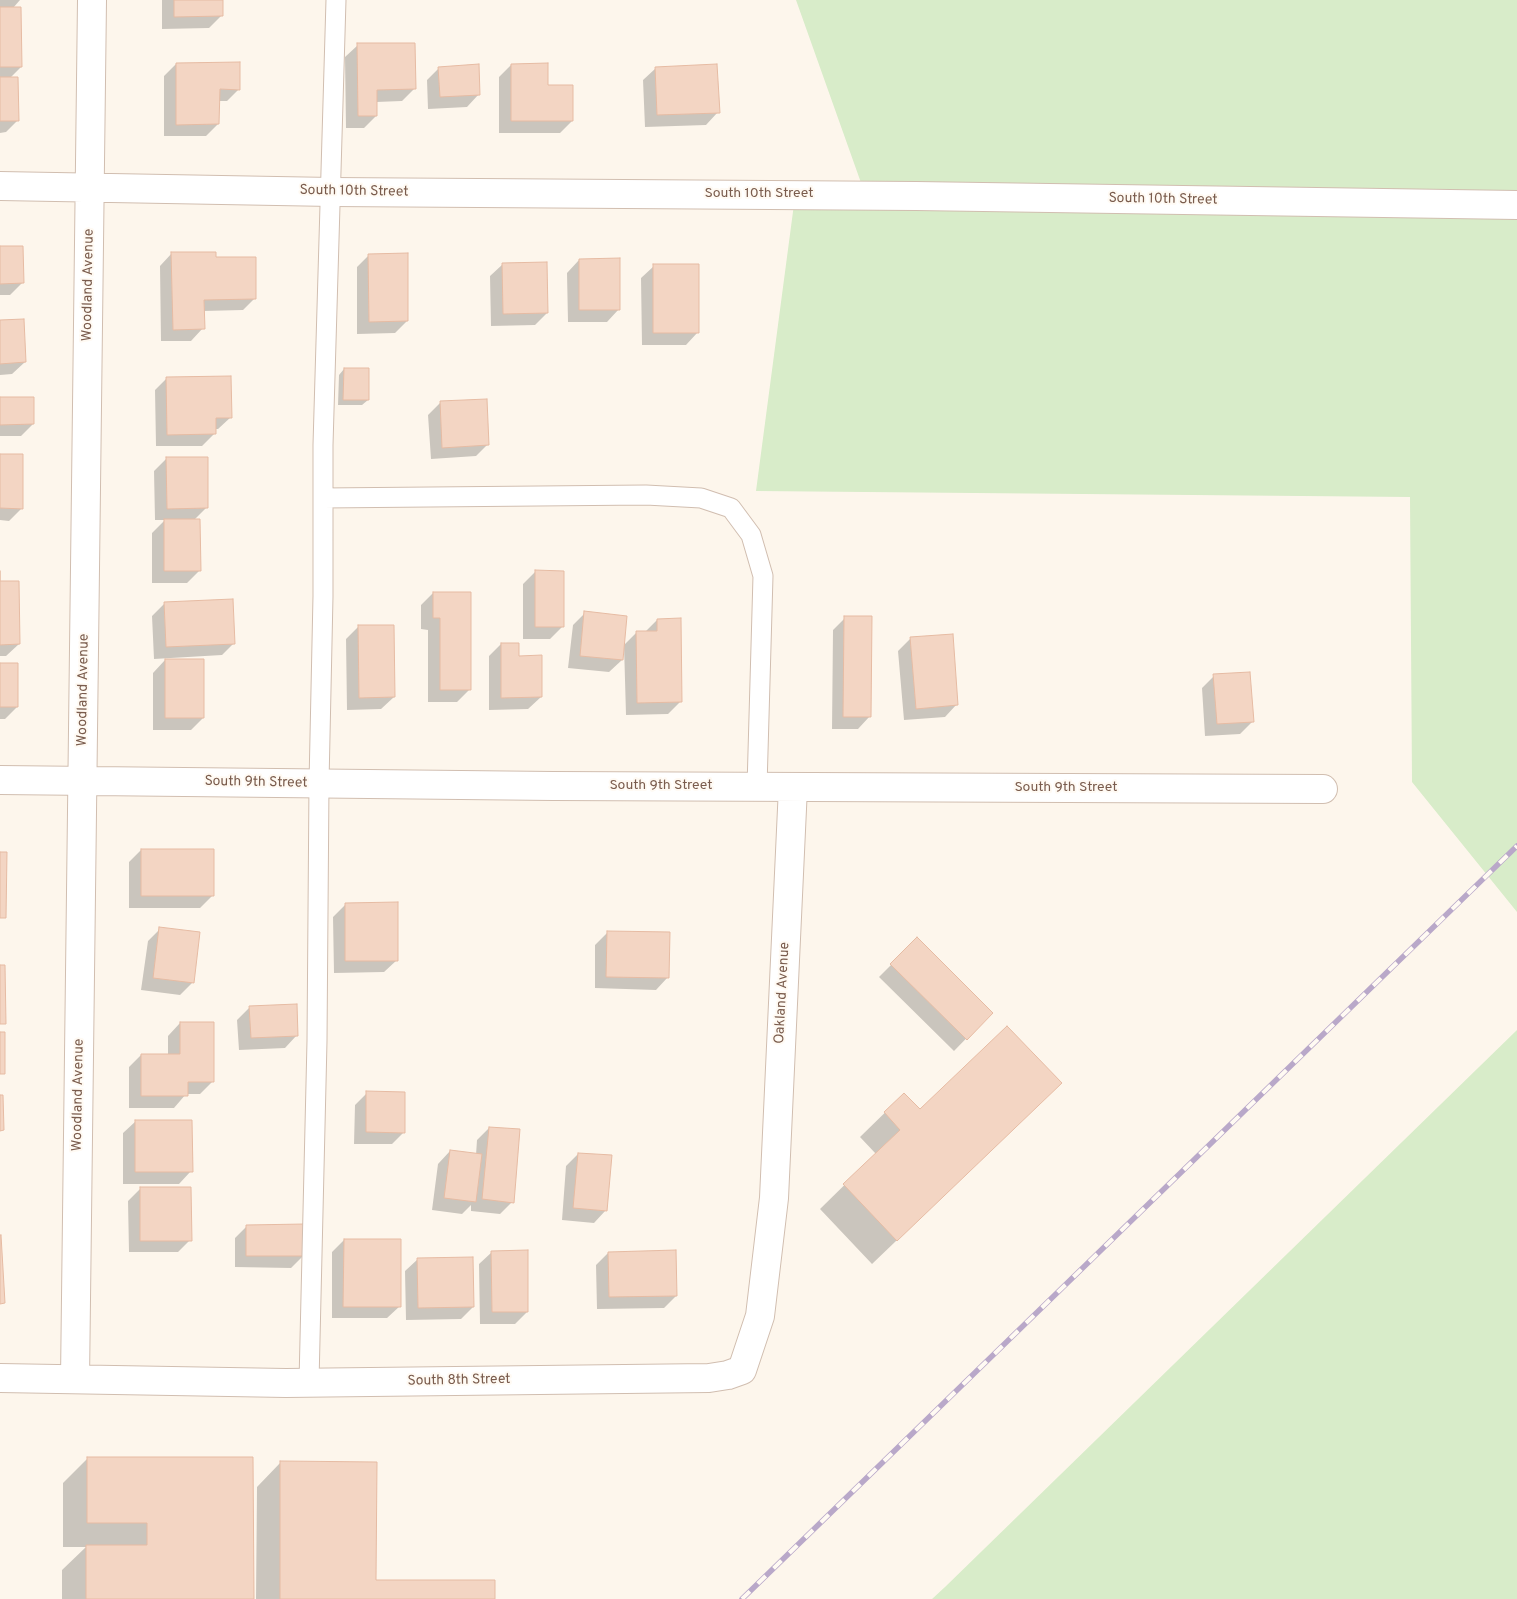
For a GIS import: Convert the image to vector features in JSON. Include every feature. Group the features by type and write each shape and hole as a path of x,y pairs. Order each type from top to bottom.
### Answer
{"street":[{"name":"Woodland Avenue","path":"75,1379 92,0"},
{"name":"South 10th Street","path":"0,186 332,192 834,195 1517,205"},
{"name":"South 9th Street","path":"0,780 757,787 1323,789"},
{"name":"Oakland Avenue","path":"774,1198 793,787"},
{"name":"South 8th Street","path":"0,1378 309,1382 709,1378 728,1375 742,1370 760,1316 774,1198"}],"lane":[{"path":"309,1382 317,1041 323,498 336,0"},
{"path":"323,498 646,495 701,498 731,508 751,535 762,576 757,787"}],"green space":[{"path":"796,0 1517,0 1517,912 1412,782 1410,497 756,491 796,189 865,194"},
{"path":"1517,1030 1517,1599 932,1599 945,1587"}],"building":[{"path":"174,0 223,0 223,16 174,17"},
{"path":"0,7 21,7 22,67 0,67"},
{"path":"357,43 415,43 416,89 377,90 377,116 358,116"},
{"path":"240,62 240,90 220,89 219,124 176,125 176,63"},
{"path":"548,63 548,85 573,85 573,121 511,121 511,64"},
{"path":"479,64 480,95 440,97 438,67"},
{"path":"717,64 720,113 657,115 655,67"},
{"path":"0,77 18,77 19,121 0,121"},
{"path":"0,246 23,246 24,283 0,284"},
{"path":"171,252 216,252 216,257 256,257 256,299 204,300 205,329 173,330"},
{"path":"408,253 408,321 369,322 368,254"},
{"path":"620,258 620,310 579,310 579,259"},
{"path":"547,262 548,313 503,314 502,263"},
{"path":"653,264 699,264 699,333 653,333"},
{"path":"24,319 26,362 0,364 0,320"},
{"path":"344,368 369,368 369,400 343,400"},
{"path":"231,376 232,418 216,418 216,434 167,435 166,377"},
{"path":"0,397 34,397 34,424 0,425"},
{"path":"487,399 489,445 442,448 440,401"},
{"path":"0,454 23,454 23,509 0,508"},
{"path":"166,457 208,457 208,508 167,509"},
{"path":"164,519 200,519 201,571 164,571"},
{"path":"535,570 564,571 564,627 535,627"},
{"path":"0,581 19,581 20,644 0,645"},
{"path":"433,592 471,592 471,690 440,690 440,618 433,618"},
{"path":"233,599 235,644 166,647 164,602"},
{"path":"584,611 627,616 623,660 580,656"},
{"path":"844,616 872,616 871,717 843,717"},
{"path":"681,618 682,702 637,703 636,631 657,631 657,619"},
{"path":"358,625 394,625 395,697 359,698"},
{"path":"953,634 958,705 916,709 910,637"},
{"path":"501,643 519,643 519,656 542,655 542,697 501,698"},
{"path":"165,659 204,659 204,718 165,718"},
{"path":"0,663 18,663 18,707 0,707"},
{"path":"1250,672 1254,722 1217,724 1213,674"},
{"path":"141,849 214,849 214,896 141,896"},
{"path":"0,852 7,852 6,918 0,918"},
{"path":"398,902 398,961 345,961 345,903"},
{"path":"159,927 200,932 194,983 153,978"},
{"path":"607,931 670,932 669,978 606,977"},
{"path":"917,937 993,1013 967,1040 890,964"},
{"path":"0,965 5,965 6,1024 0,1024"},
{"path":"297,1004 298,1036 251,1038 249,1006"},
{"path":"180,1022 214,1022 214,1082 188,1082 188,1096 141,1096 141,1054 180,1054"},
{"path":"1007,1026 1062,1083 897,1241 843,1184 900,1130 884,1112 904,1093 920,1109"},
{"path":"0,1032 5,1032 5,1074 0,1074"},
{"path":"366,1091 405,1092 405,1133 366,1132"},
{"path":"0,1095 3,1095 4,1130 0,1131"},
{"path":"135,1120 192,1120 193,1172 135,1172"},
{"path":"489,1127 520,1129 514,1203 482,1199"},
{"path":"450,1150 482,1154 476,1202 444,1198"},
{"path":"578,1153 612,1155 607,1211 573,1208"},
{"path":"140,1187 191,1187 192,1241 140,1241"},
{"path":"305,1224 305,1256 246,1256 246,1225"},
{"path":"0,1235 5,1303 0,1304"},
{"path":"344,1239 401,1239 401,1307 343,1307"},
{"path":"528,1250 528,1312 492,1312 491,1251"},
{"path":"676,1250 677,1296 609,1297 608,1252"},
{"path":"473,1257 474,1307 418,1308 417,1258"},
{"path":"87,1457 253,1457 254,1599 86,1599 86,1545 147,1545 147,1523 87,1523"},
{"path":"280,1461 377,1462 376,1580 495,1580 495,1599 280,1599"}],"railway":[{"path":"742,1599 1517,846"}]}
